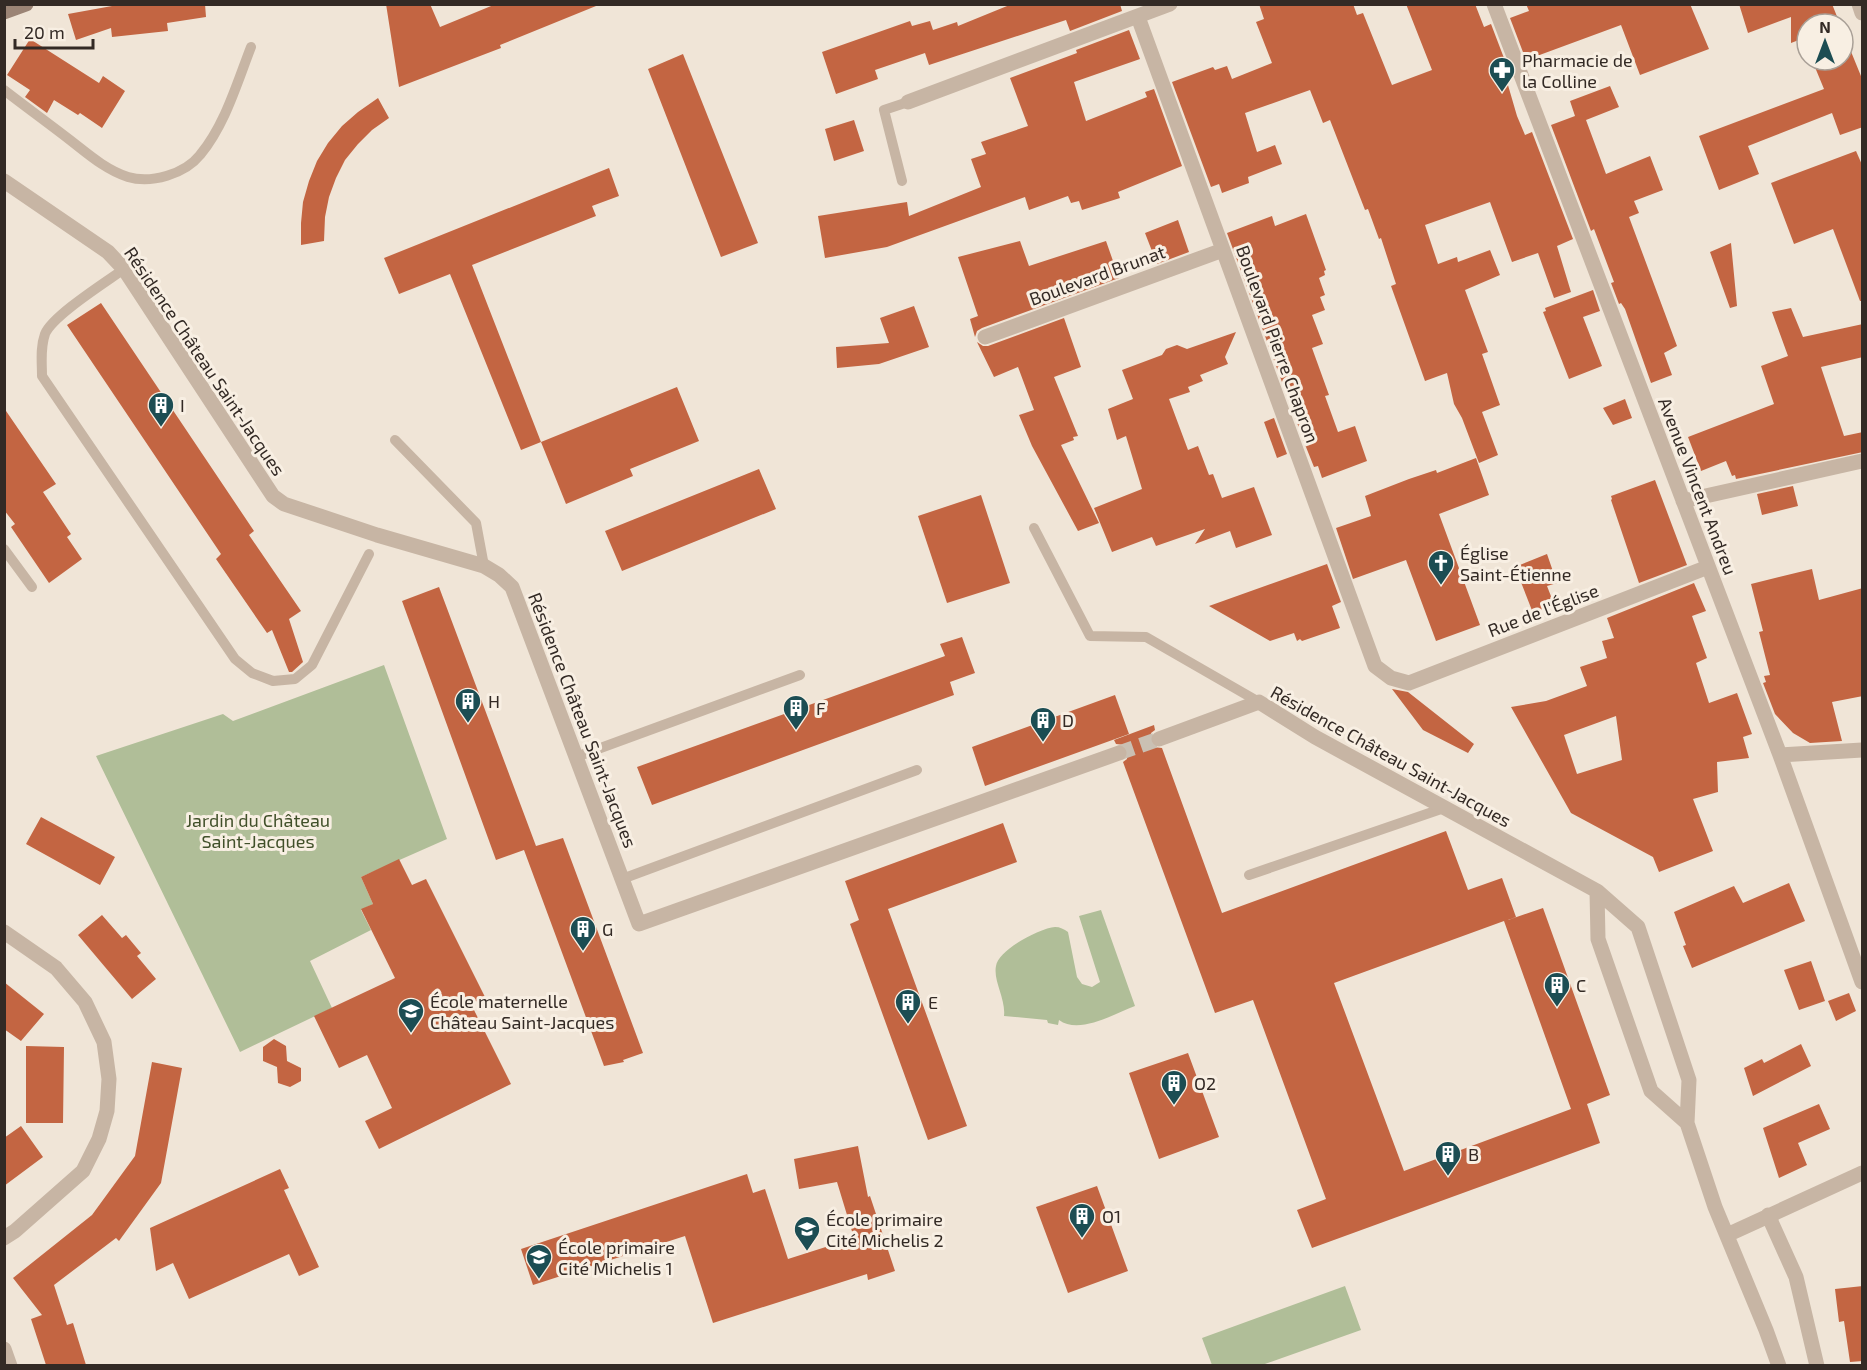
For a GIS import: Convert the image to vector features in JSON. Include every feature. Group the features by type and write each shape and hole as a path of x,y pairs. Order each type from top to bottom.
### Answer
{"street":[{"path":"4,12 26,4"},
{"path":"908,102 1170,4"},
{"name":"Avenue Vincent Andreu","path":"1494,4 1780,755 1863,982"},
{"path":"1859,4 1863,13"},
{"name":"Boulevard Pierre Chapron","path":"1138,17 1375,666 1391,678"},
{"name":"Résidence Château Saint-Jacques","path":"4,181 108,252 124,269 273,496 284,504 377,535 484,566 499,575 512,587 639,924 1119,753"},
{"name":"Boulevard Brunat","path":"985,337 1223,250"},
{"path":"1683,501 1863,461"},
{"name":"Rue de l'Église","path":"1391,678 1409,683 1708,567"},
{"name":"Résidence Château Saint-Jacques","path":"1159,739 1259,702 1444,808 1598,891 1638,927 1689,1080 1687,1123 1715,1207 1779,1365"},
{"path":"1780,755 1863,750"},
{"name":"Résidence Château Saint-Jacques","path":"1598,891 1598,939 1651,1091 1687,1123"},
{"path":"4,932 56,968 85,1002 104,1042 109,1079 107,1111 99,1139 83,1171 15,1232 4,1238"},
{"path":"1727,1235 1863,1173"},
{"path":"1768,1215 1796,1276 1817,1365"},
{"path":"4,1349 10,1365"}],"lane":[{"path":"4,90 105,167 130,177 155,179 179,170 198,158 212,138 251,47"},
{"path":"902,181 884,110 908,102"},
{"path":"124,269 57,319 46,333 42,351 42,376 235,659 252,673 273,681 296,679 312,665 369,554"},
{"path":"395,441 476,523 484,566"},
{"path":"1034,528 1090,636 1146,637 1259,702"},
{"path":"4,549 32,587"},
{"path":"576,757 800,675"},
{"path":"622,879 917,770"},
{"path":"1250,875 1444,808"}],"green space":[{"name":"Jardin du Château Saint-Jacques","path":"384,665 447,839 361,877 373,904 361,910 371,930 310,961 332,1008 240,1052 96,756 223,714 233,721"},
{"path":"1101,910 1135,1006 1097,1022 1076,1025 1059,1020 1058,1025 1048,1023 1047,1020 1004,1016 996,972 998,960 1021,941 1048,928 1062,928 1068,932 1077,977 1082,984 1092,987 1100,982 1079,916"},
{"path":"1345,1286 1361,1330 1262,1365 1212,1365 1202,1338"}],"building":[{"path":"123,4 205,4 206,17 167,23 168,31 112,37 111,28 76,40 68,14"},
{"path":"386,4 430,4 440,27 496,4 596,6 500,45 501,48 399,87"},
{"path":"1012,4 1120,4 1122,11 1070,31 1066,20 929,65 925,53 875,70 878,79 836,94 822,52 910,21 912,26 930,21 933,30 957,22 958,26"},
{"path":"1259,4 1353,4 1357,15 1363,13 1392,85 1432,70 1406,4 1475,4 1484,27 1491,24 1507,66 1503,68 1517,116 1525,135 1532,132 1573,239 1557,246 1571,292 1554,298 1538,253 1512,262 1490,202 1425,225 1438,264 1457,257 1458,262 1490,250 1500,275 1465,290 1488,352 1482,354 1500,405 1482,412 1498,455 1479,463 1462,418 1454,404 1447,373 1425,381 1391,286 1396,284 1381,238 1379,239 1368,209 1365,210 1330,120 1323,123 1310,90 1245,113 1257,152 1275,145 1282,164 1248,177 1249,183 1222,193 1219,184 1211,187 1172,82 1213,67 1215,70 1227,66 1232,79 1272,63 1256,22 1264,19"},
{"path":"1526,4 1690,4 1709,49 1640,75 1621,25 1526,60 1510,18 1529,11"},
{"path":"1739,4 1832,4 1835,12 1795,12 1795,41 1791,43 1791,17 1748,33"},
{"path":"1129,30 1140,59 1074,82 1086,121 1147,97 1145,92 1154,89 1182,166 1118,192 1120,198 1082,210 1079,201 1071,203 1068,196 1029,210 1025,197 887,247 825,258 818,216 907,202 909,216 981,187 971,159 986,154 981,142 1028,126 1010,78 1077,53 1076,50"},
{"path":"30,39 99,83 103,76 125,91 102,128 80,113 78,115 54,100 47,113 25,97 30,90 7,75"},
{"path":"683,54 758,243 721,257 648,69"},
{"path":"1855,61 1863,81 1863,127 1840,135 1832,113 1748,146 1759,174 1719,190 1699,136 1824,89 1817,72 1855,72"},
{"path":"1610,86 1619,107 1586,120 1606,174 1650,156 1663,190 1634,201 1639,213 1629,217 1677,346 1664,353 1672,375 1651,383 1625,309 1621,303 1619,304 1611,283 1614,282 1594,229 1591,231 1551,125 1575,116 1570,101"},
{"path":"378,98 389,118 372,130 345,160 329,197 324,241 301,245 303,202 317,161 342,126"},
{"path":"854,120 864,151 834,161 825,129"},
{"path":"1856,151 1863,167 1863,301 1860,301 1833,229 1794,244 1771,183"},
{"path":"609,168 619,196 592,206 596,216 472,265 541,442 521,450 450,274 399,294 384,258"},
{"path":"1306,214 1326,270 1325,275 1319,278 1325,295 1320,297 1325,310 1312,315 1323,344 1312,348 1329,395 1325,396 1338,432 1355,426 1367,461 1322,478 1318,466 1314,467 1306,447 1227,233 1272,216 1275,226"},
{"path":"1178,220 1189,252 1157,264 1145,233"},
{"path":"1020,241 1029,266 1106,241 1119,278 982,328 977,331 975,337 970,319 978,316 958,257"},
{"path":"1731,243 1737,306 1730,308 1710,252"},
{"path":"1593,290 1600,311 1583,317 1602,366 1569,379 1543,312 1546,311 1545,308"},
{"name":"I","path":"101,303 254,531 249,535 301,611 289,619 303,662 292,672 289,672 272,630 267,633 216,559 221,554 67,325"},
{"path":"914,306 929,347 879,364 837,368 836,347 889,343 880,318"},
{"path":"1791,308 1803,337 1863,324 1863,357 1821,367 1844,436 1863,432 1863,452 1736,479 1735,475 1732,476 1726,461 1701,471 1688,437 1774,404 1761,366 1788,356 1772,312"},
{"path":"1064,318 1081,367 1054,377 1078,436 1061,445 1099,523 1078,531 1032,446 1019,415 1034,410 1018,367 994,377 977,342 988,346"},
{"path":"1236,332 1225,357 1228,364 1200,375 1203,381 1188,387 1190,392 1169,399 1188,450 1198,446 1209,475 1213,474 1222,498 1254,487 1272,535 1236,548 1230,531 1195,544 1205,529 1156,546 1152,537 1112,552 1094,508 1142,489 1126,436 1117,440 1108,409 1133,399 1122,370 1162,355 1166,349 1177,345 1187,349"},
{"path":"677,387 699,441 630,469 633,476 566,504 541,442"},
{"path":"1625,399 1632,418 1613,425 1603,408"},
{"path":"4,408 56,484 43,492 71,534 67,537 82,559 49,583 11,527 15,524 4,510"},
{"path":"1274,418 1287,454 1277,458 1264,422"},
{"path":"1476,458 1489,495 1439,514 1480,625 1436,641 1406,560 1353,579 1336,528 1371,516 1365,496 1409,479 1436,470 1437,473"},
{"path":"759,469 776,509 622,571 605,531"},
{"path":"1655,480 1687,565 1639,583 1611,496"},
{"path":"1793,486 1798,506 1762,515 1757,494"},
{"path":"981,495 1010,583 947,603 918,516"},
{"path":"1547,554 1557,583 1547,586 1554,604 1533,613 1515,567"},
{"path":"1327,564 1341,602 1332,606 1340,628 1302,641 1300,639 1297,641 1294,633 1270,641 1209,606"},
{"path":"1812,569 1819,600 1863,588 1863,696 1832,702 1842,741 1810,743 1793,733 1775,714 1763,683 1766,682 1764,676 1770,675 1759,632 1763,631 1751,584"},
{"path":"1694,583 1706,611 1692,616 1707,658 1696,663 1709,703 1737,693 1752,734 1743,737 1749,758 1717,762 1718,792 1693,799 1713,851 1659,872 1653,857 1571,813 1511,707 1546,701 1587,686 1580,667 1607,658 1602,641 1614,638 1607,618","holes":["1616,716 1622,760 1577,774 1564,735"]},
{"path":"439,587 536,846 563,838 643,1053 623,1060 624,1062 604,1066 524,850 496,860 402,601"},
{"name":"F","path":"962,637 975,673 950,682 954,695 652,805 637,767 945,656 940,644"},
{"path":"1392,689 1408,692 1474,744 1468,753 1423,730"},
{"name":"D","path":"1115,695 1129,734 985,786 972,747"},
{"path":"1154,725 1155,730 1151,733 1150,742 1153,747 1162,748 1222,913 1446,831 1468,890 1502,878 1516,917 1508,920 1543,908 1610,1095 1587,1104 1600,1143 1312,1248 1297,1210 1326,1199 1253,1000 1215,1013 1123,762 1127,759 1128,750 1125,745 1116,744 1114,740","holes":["1504,921 1571,1109 1404,1171 1334,983"]},
{"path":"41,817 115,857 100,885 26,844"},
{"path":"1003,823 1017,862 888,909 967,1126 928,1140 850,924 859,920 845,881"},
{"path":"399,859 412,885 426,879 485,997 471,1004 511,1084 379,1149 365,1121 392,1108 367,1055 339,1068 314,1016 395,978 361,909 373,904 361,877"},
{"path":"1789,883 1805,921 1692,968 1683,946 1686,945 1674,912 1734,886 1743,903"},
{"path":"102,915 122,938 126,935 141,953 137,956 156,979 132,999 78,935"},
{"path":"1811,961 1825,1001 1799,1010 1784,970"},
{"path":"4,982 44,1014 21,1041 4,1029"},
{"path":"1849,993 1856,1011 1836,1021 1828,1001"},
{"path":"274,1039 286,1046 287,1061 301,1068 301,1081 290,1087 278,1083 277,1067 263,1061 263,1047"},
{"path":"1801,1044 1811,1066 1753,1096 1744,1068 1762,1059 1764,1063"},
{"path":"26,1046 64,1047 63,1123 26,1123"},
{"name":"O2","path":"1188,1053 1219,1137 1159,1159 1129,1073"},
{"path":"152,1062 182,1068 161,1183 119,1241 116,1238 54,1285 67,1325 73,1323 86,1365 46,1365 31,1319 42,1315 13,1278 92,1215 135,1156"},
{"path":"1819,1104 1830,1129 1798,1143 1807,1165 1779,1178 1763,1128"},
{"path":"21,1126 43,1157 4,1186 4,1138"},
{"path":"858,1146 868,1197 870,1196 895,1271 868,1280 867,1274 713,1323 685,1236 533,1285 521,1249 747,1174 753,1193 765,1189 788,1259 854,1238 837,1182 799,1189 794,1159"},
{"path":"280,1169 289,1188 284,1190 319,1267 299,1276 289,1254 189,1299 173,1263 156,1271 150,1228"},
{"name":"O1","path":"1097,1186 1128,1271 1068,1293 1036,1207"},
{"path":"1863,1286 1863,1361 1850,1362 1844,1321 1839,1322 1835,1289"}],"tunnel":[{"path":"1119,753 1159,739"}],"place":[{"name":"Pharmacie de la Colline","path":"1502,93"},
{"name":"I","path":"161,428"},
{"name":"Église Saint-Étienne","path":"1441,586"},
{"name":"H","path":"468,724"},
{"name":"F","path":"796,731"},
{"name":"D","path":"1043,743"},
{"name":"G","path":"583,952"},
{"name":"C","path":"1557,1008"},
{"name":"E","path":"908,1025"},
{"name":"École maternelle Château Saint-Jacques","path":"411,1034"},
{"name":"O2","path":"1174,1106"},
{"name":"B","path":"1448,1177"},
{"name":"O1","path":"1082,1239"},
{"name":"École primaire Cité Michelis 2","path":"807,1252"},
{"name":"École primaire Cité Michelis 1","path":"539,1280"}]}
